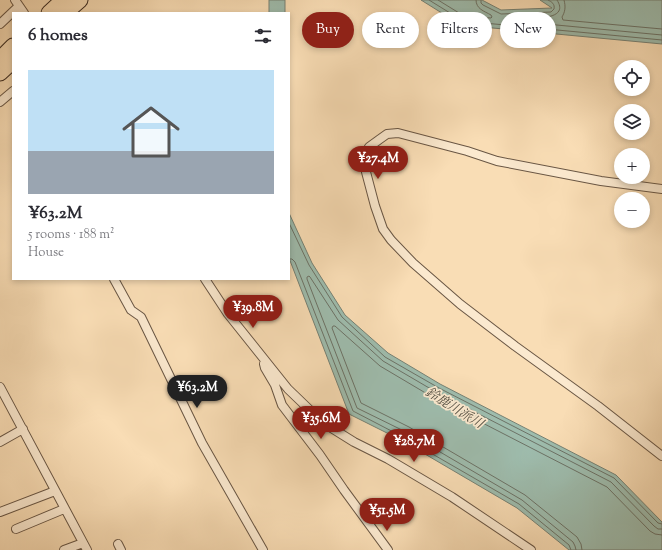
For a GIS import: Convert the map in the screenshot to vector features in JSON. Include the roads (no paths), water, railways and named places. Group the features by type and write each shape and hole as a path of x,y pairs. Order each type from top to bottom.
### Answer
{"highway":[{"path":"50,12 63,0"},
{"path":"66,12 80,0"},
{"path":"0,58 12,47"},
{"path":"0,74 12,62"}],"street":[{"path":"0,24 12,13"},
{"path":"0,102 12,92"},
{"path":"662,189 601,181 497,161 467,151 398,133 387,134 369,147 364,158 369,187 383,229 391,240 408,257 436,284 466,309 598,406 662,456"},
{"path":"115,280 131,310 141,317 202,443 263,550"},
{"path":"206,280 228,314 263,358 288,389 314,415 354,442 388,459 452,497 531,550"},
{"path":"263,358 265,368 275,385 282,405 388,550"},
{"path":"0,387 85,546 64,550"},
{"path":"0,442 23,429"},
{"path":"0,512 55,491"},
{"path":"16,529 64,509"}],"water":[{"path":"269,0 285,0 285,12 269,12"},
{"path":"421,0 482,0 501,10 552,8 540,0 662,0 662,44 556,34 556,12 500,12 500,29 492,28 492,12 440,12"},
{"name":"鈴鹿川派川","path":"290,215 312,263 345,315 388,353 440,384 616,475 662,522 662,550 569,550 517,508 401,440 349,414 290,261"}]}
